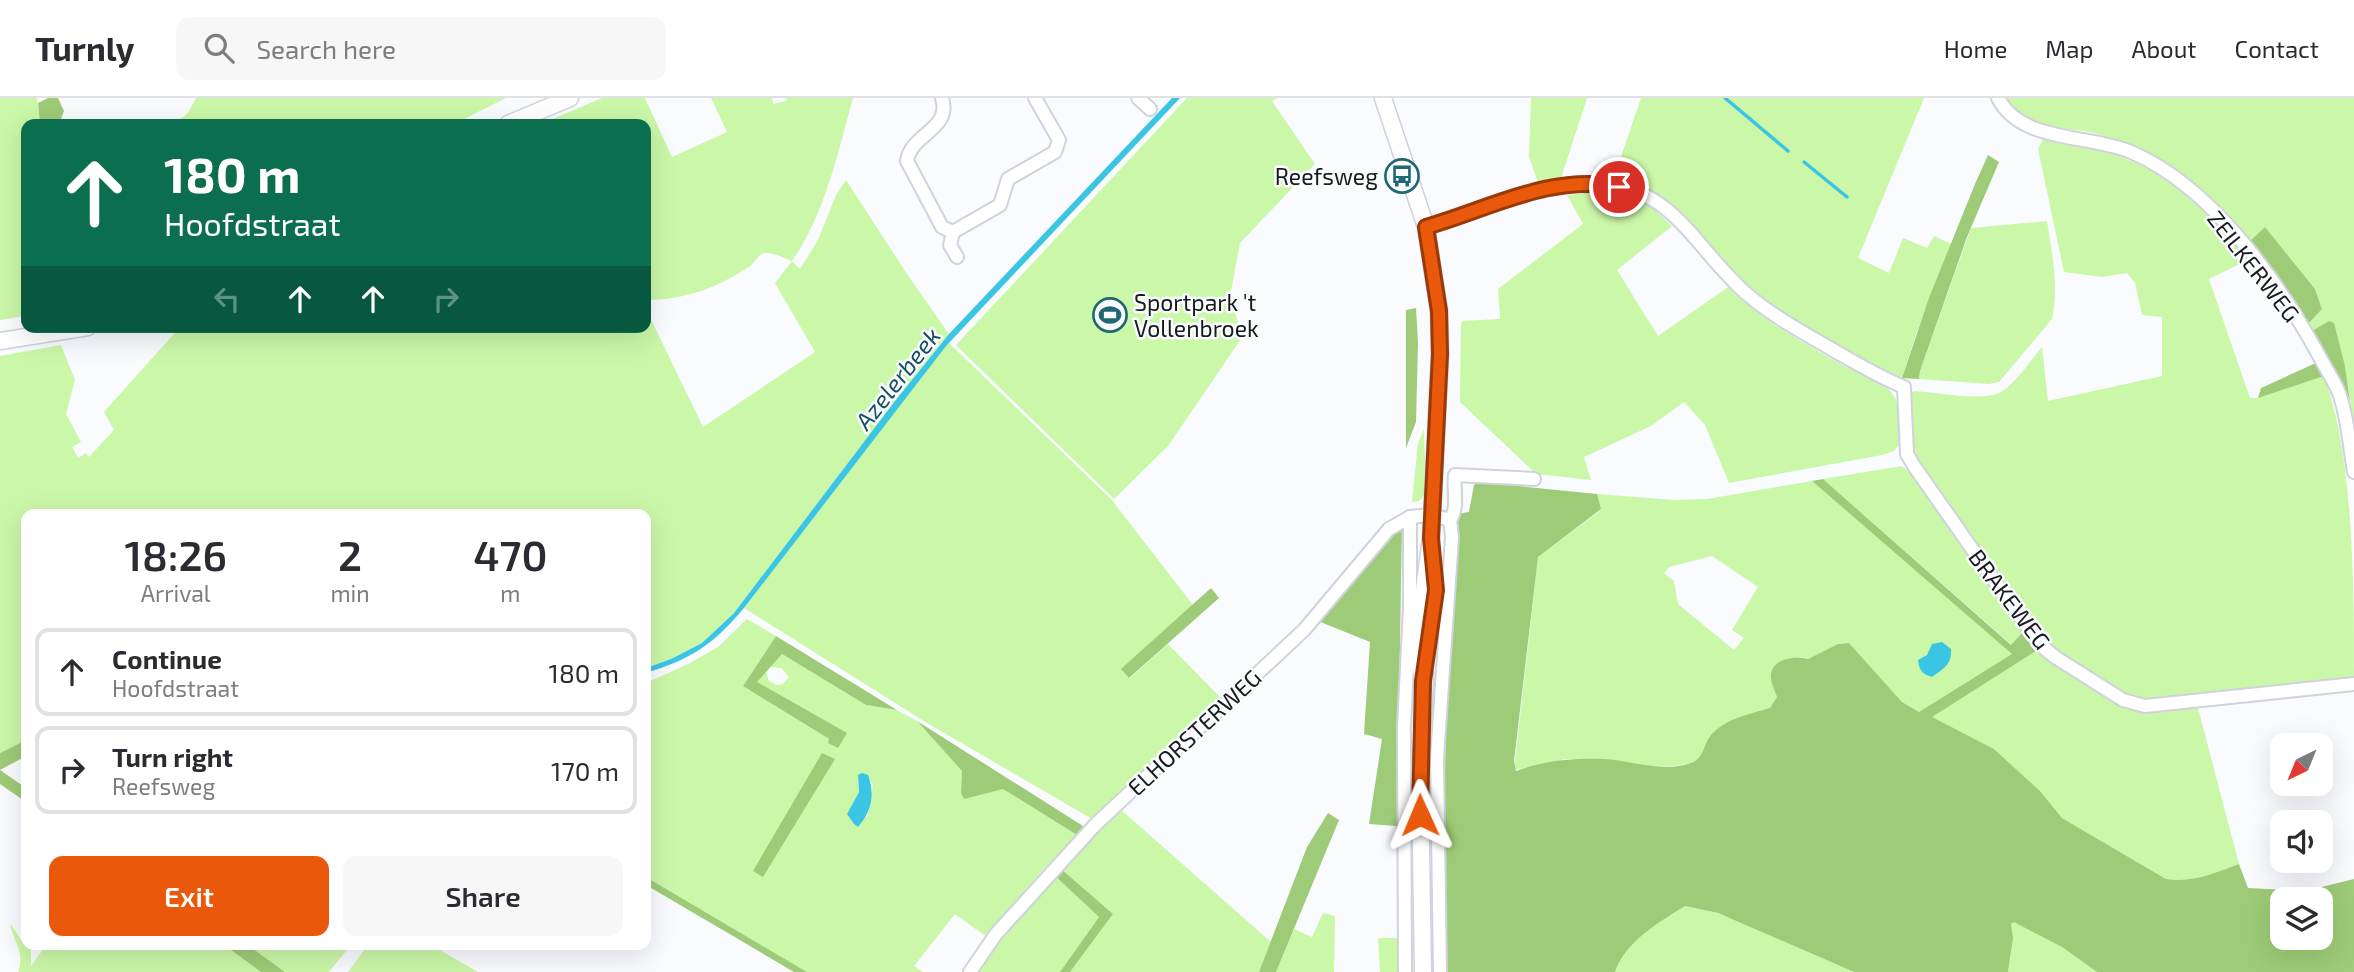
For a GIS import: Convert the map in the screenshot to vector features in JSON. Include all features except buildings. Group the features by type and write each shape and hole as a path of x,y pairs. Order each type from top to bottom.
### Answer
{"main road":[{"path":"520,119 570,98"},
{"path":"1383,98 1426,227 1439,311 1440,354 1431,538 1418,635 1423,681 1420,789 1423,972"},
{"path":"0,341 50,333"}],"street":[{"path":"942,98 945,107 943,118 908,152 907,161 942,227 953,232"},
{"path":"1138,98 1150,109"},
{"name":"ZEILKERWEG","path":"1998,98 2009,115 2032,129 2131,152 2164,170 2200,198 2236,234 2272,281 2311,341 2341,397 2354,472"},
{"path":"957,257 950,245 953,232 1000,205 1008,178 1055,152 1059,140 1041,100"},
{"name":"BRAKEWEG","path":"1426,227 1528,192 1600,184 1636,190 1667,210 1690,231 1747,294 1769,311 1870,371 1904,387 1907,454 2044,648 2123,700 2145,706 2354,684"},
{"path":"1440,972 1438,748 1452,537 1450,520 1456,506 1453,491 1455,475 1534,479"},
{"path":"1405,972 1404,727 1410,607 1410,517 1432,515 1450,520"},
{"name":"ELHORSTERWEG","path":"970,972 996,934 1095,825 1304,630 1377,542 1399,522 1410,517"}],"green space":[{"path":"0,98 37,98 39,119 21,119 21,317 0,320"},
{"path":"48,98 58,98 64,111 61,119 40,119 38,103"},
{"path":"196,98 506,98 464,119 180,119 188,113"},
{"path":"602,98 645,98 672,157 727,132 711,98 772,98 773,104 787,101 786,98 853,98 822,203 792,261 765,253 749,267 712,287 674,298 651,300 651,119 553,119"},
{"name":"Sportpark 't Vollenbroek","path":"1187,98 1277,98 1272,101 1315,164 1240,243 1231,291 1241,339 1168,446 1114,499 956,345"},
{"path":"1531,98 1587,98 1559,184 1540,188 1529,157"},
{"path":"1641,98 1924,98 1858,258 1889,273 1903,238 1927,248 1934,236 1951,244 1902,378 1892,377 1823,342 1745,289 1691,229 1612,183"},
{"path":"2003,98 2354,98 2354,423 2345,366 2329,321 2312,331 2308,324 2322,309 2315,289 2265,227 2250,241 2202,193 2165,166 2125,144 2094,133 2044,127 2025,121"},
{"path":"2044,137 2062,143 2097,147 2157,172 2196,200 2250,259 2209,279 2250,398 2258,398 2324,376 2334,409 2347,483 2354,604 2354,678 2139,701 2125,696 2045,643 1918,465 1910,446 1908,396 1914,391 1971,396 1993,395 2012,383 2042,347 2048,401 2162,376 2162,317 2142,315 2135,283 2127,273 2102,277 2064,272 2038,149"},
{"path":"1988,155 1999,162 1967,237 1919,379 1902,378 1929,298"},
{"path":"846,180 949,334 734,613 702,643 651,666 651,509 21,509 21,742 0,753 0,356 61,345 75,380 66,414 81,442 72,447 78,458 86,453 89,457 114,430 104,412 175,333 651,333 651,319 703,427 815,352 775,283 792,261 800,269 818,240 836,195"},
{"path":"1587,193 1635,197 1648,204 1672,226 1617,270 1658,336 1728,287 1781,329 1889,390 1898,407 1900,444 1894,451 1882,455 1729,483 1705,425 1684,402 1651,426 1584,457 1591,480 1536,474 1460,402 1461,324 1462,321 1500,319 1498,289 1583,224 1567,195"},
{"path":"2047,221 2055,282 2052,319 1999,382 1989,384 1919,379 1971,228"},
{"path":"2265,227 2315,289 2322,309 2308,324 2250,241"},
{"path":"1416,308 1416,422 1406,448 1406,310"},
{"path":"2329,321 2334,323 2345,366 2350,401 2312,331"},
{"path":"947,341 1111,499 1193,605 1122,670 1130,678 1168,644 1224,701 1092,819 927,723 744,608"},
{"path":"2318,362 2324,376 2258,398 2261,388"},
{"path":"1424,429 1426,494 1419,501 1412,502 1418,443"},
{"path":"1902,466 1913,476 2022,633 2012,645 1823,479"},
{"path":"1823,479 2011,645 2022,633 2036,651 1932,717 1994,749 2040,791 2062,818 2166,879 2194,878 2239,864 2248,888 2270,889 2270,950 2333,950 2333,887 2321,887 2354,879 2354,972 2097,972 2062,947 2014,922 2011,924 2013,938 2008,972 1854,972 1718,913 1685,906 1635,942 1615,972 1445,972 1443,884 1446,721 1456,514 1469,512 1474,485 1478,482 1597,494 1601,509 1538,557 1514,761 1516,771 1549,762 1582,759 1605,759 1659,767 1691,763 1699,758 1709,738 1725,724 1770,708 1777,697 1771,677 1772,669 1776,665 1791,658 1808,659 1838,644 1849,643 1902,702 1919,712 2012,654 1812,481"},
{"path":"1812,481 2013,654 1919,712 1902,702 1849,643 1838,644 1808,659 1800,657 1774,689 1777,697 1770,708 1737,718 1709,737 1700,758 1692,763 1653,767 1606,759 1565,759 1514,770 1538,557 1601,510 1597,494 1675,500 1707,499","holes":["1712,556 1758,587 1732,630 1744,638 1734,650 1678,604 1674,581 1664,573 1669,567"]},
{"path":"1402,522 1397,826 1369,824 1382,739 1364,734 1370,642 1318,621"},
{"path":"1211,588 1219,598 1129,678 1121,669"},
{"path":"747,619 776,636 743,686 830,740 828,743 846,733 756,682 766,672 769,681 777,685 783,684 789,677 781,668 770,667 782,654 866,705 897,710 917,721 962,771 961,793 1003,789 1077,835 1040,873 988,938 955,914 914,966 923,972 807,972 651,880 651,681 718,647","holes":["858,775 868,777 873,785 867,817 847,814 859,792"]},
{"path":"776,636 897,710 866,705 782,654 757,682 847,733 838,748 828,743 829,739 743,686"},
{"path":"2036,651 2116,704 2135,711 2198,708 2239,864 2194,878 2166,879 2062,818 2040,791 1994,749 1931,717"},
{"path":"917,721 1083,826 1077,835 1003,789 964,799 961,793 962,771"},
{"path":"21,742 21,759 0,770 0,753"},
{"path":"822,753 835,759 763,877 753,871"},
{"path":"0,770 21,785 21,799 0,784"},
{"path":"1120,809 1271,942 1259,972 1070,972 1113,914 1060,868"},
{"path":"1328,813 1339,820 1276,972 1259,972 1307,847"},
{"path":"1060,868 1113,914 1070,972 1060,972 1099,917 1054,875"},
{"path":"1054,875 1099,917 1060,972 977,972 1003,936"},
{"path":"651,880 807,972 794,972 651,888"},
{"path":"1685,906 1718,913 1854,972 1615,972 1635,942"},
{"path":"1323,913 1335,916 1334,972 1276,972 1294,929 1312,937"},
{"path":"2014,921 2062,947 2097,972 2008,972 2011,924"},
{"path":"10,923 21,940 21,950 31,950 31,966 42,950 231,950 261,972 18,972 20,952"},
{"path":"1378,938 1398,938 1398,972 1380,972"},
{"path":"231,950 255,950 285,972 261,972"},
{"path":"255,950 347,950 329,972 285,972"},
{"path":"364,950 440,950 478,972 348,972"}],"water":[{"path":"1172,98 1180,98 946,346 733,621 689,656 651,671 651,666 702,643 734,613 949,334"},
{"path":"1942,642 1951,649 1950,659 1946,666 1932,677 1922,671 1918,660 1927,655 1932,644"},
{"path":"858,775 868,775 872,796 869,809 858,827 847,814 859,792"}],"waterway":[{"path":"1725,98 1788,151"},
{"path":"1804,162 1847,197"}],"place":[{"name":"Reefsweg","path":"1402,176"},
{"name":"Sportpark 't Vollenbroek","path":"1110,315"}],"route":[{"path":"1420,815 1423,681 1436,590 1431,538 1440,354 1439,311 1426,227 1528,192 1591,184 1619,187"}],"water label":[{"name":"Azelerbeek","path":"897,378"}]}
